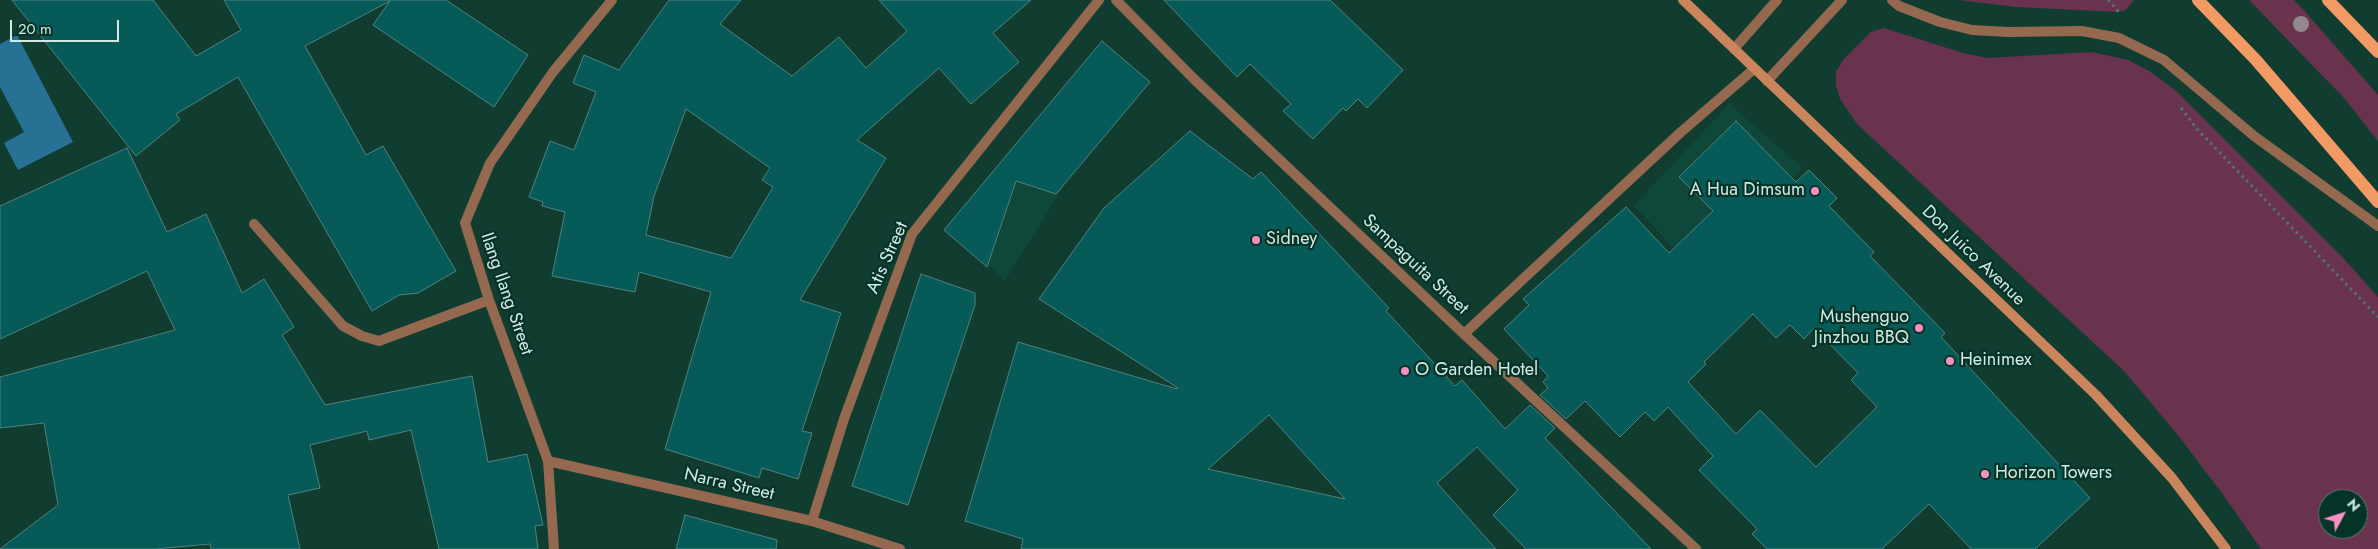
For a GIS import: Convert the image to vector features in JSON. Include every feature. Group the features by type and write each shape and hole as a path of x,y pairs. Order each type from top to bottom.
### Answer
{"main road":[{"name":"Don Juico Avenue","path":"1683,0 2096,395 2172,478 2226,549"},
{"path":"2198,0 2256,60 2378,202"},
{"path":"2328,0 2378,52"}],"street":[{"name":"Ilang Ilang Street","path":"554,549 548,461 489,300 465,223 490,163 554,72 612,0"},
{"name":"Atis Street","path":"812,521 844,419 912,234 1099,0"},
{"name":"Sampaguita Street","path":"1116,0 1194,79 1464,334 1696,549"},
{"path":"1734,49 1777,0"},
{"path":"1767,81 1842,0"},
{"path":"1892,0 1899,6 1940,22 1972,30 2008,32 2082,31 2119,38 2164,60 2254,136 2378,226"},
{"path":"1464,334 1674,139 1754,69"},
{"path":"254,224 343,326 362,336 379,341 489,300"},
{"name":"Narra Street","path":"548,461 812,521 900,549"}],"path":[{"path":"2108,0 2123,16"},
{"path":"2180,101 2185,116 2378,317"}],"shaded area":[{"path":"1958,0 2134,0 2126,10 2117,12 2016,7"},
{"path":"2249,0 2294,0 2300,6 2378,95 2378,141 2345,99"},
{"path":"1884,28 1963,53 1988,58 2092,52 2128,60 2151,72 2176,91 2345,260 2378,297 2378,549 2261,549 2178,435 2124,371 1857,124 1840,99 1836,85 1836,72 1843,60 1871,32"},
{"path":"1729,104 1802,167 1699,275 1634,206"},
{"path":"1025,152 1076,166 1005,281 961,240"}],"water":[{"path":"17,35 73,142 18,170 4,143 24,132 0,87 0,44"}],"building":[{"path":"12,0 153,0 196,56 241,30 224,0 446,0 528,55 494,107 373,25 390,1 305,46 366,155 383,146 456,271 418,293 399,295 372,311 238,77 176,114 180,120 136,156"},
{"path":"669,0 741,0 720,24 792,76 839,37 866,68 907,31 879,0 1031,0 993,33 1019,62 971,104 939,68 857,140 886,158 800,300 841,313 802,431 812,433 798,479 762,468 759,478 665,449 711,292 639,272 635,292 552,276 565,212 542,206 543,202 529,197 550,141 574,150 596,92 573,83 584,55 619,70","holes":["686,109 770,168 762,180 773,187 731,258 646,235 654,196"]},
{"path":"1164,0 1330,0 1403,70 1367,108 1358,99 1346,111 1343,108 1313,139 1283,111 1291,104 1250,64 1237,77"},
{"path":"1102,41 1150,82 1056,194 1016,181 987,267 944,230"},
{"path":"1736,121 1796,182 1809,170 1837,198 1829,206 1874,252 1870,256 1945,333 1941,337 2090,498 2035,549 1971,549 1929,504 1882,549 1767,549 1752,534 1757,529 1699,470 1713,456 1668,407 1654,421 1645,412 1620,437 1585,401 1566,419 1540,395 1548,388 1543,382 1548,376 1504,329 1529,305 1523,299 1626,207 1669,253 1713,211 1679,177","holes":["1753,314 1776,338 1790,325 1804,339 1814,328 1858,373 1851,380 1877,407 1816,467 1760,410 1736,434 1688,382 1706,364 1704,362"]},
{"path":"1190,131 1253,179 1261,172 1389,308 1386,311 1455,386 1462,380 1505,429 1530,405 1555,428 1545,438 1651,549 1526,549 1493,515 1518,490 1477,447 1437,483 1496,549 1021,549 1023,539 965,521 1018,342 1178,388 1039,299 1104,208","holes":["1269,415 1345,499 1208,469"]},
{"path":"127,148 167,232 206,214 242,293 264,279 294,327 282,335 325,405 472,376 488,462 527,454 543,525 535,526 538,549 439,549 411,430 369,440 367,431 310,445 320,488 288,495 300,549 211,549 210,544 155,549 0,549 58,505 44,423 0,428 0,377 175,330 147,271 0,339 0,206"},
{"path":"921,274 975,293 975,305 908,505 852,486"},
{"path":"685,515 777,540 776,549 676,549"}],"place":[{"name":"A Hua Dimsum","path":"1815,191"},
{"name":"Sidney","path":"1256,240"},
{"name":"Mushenguo Jinzhou BBQ","path":"1919,328"},
{"name":"Heinimex","path":"1950,361"},
{"name":"O Garden Hotel","path":"1405,371"},
{"name":"Horizon Towers","path":"1985,474"}]}
